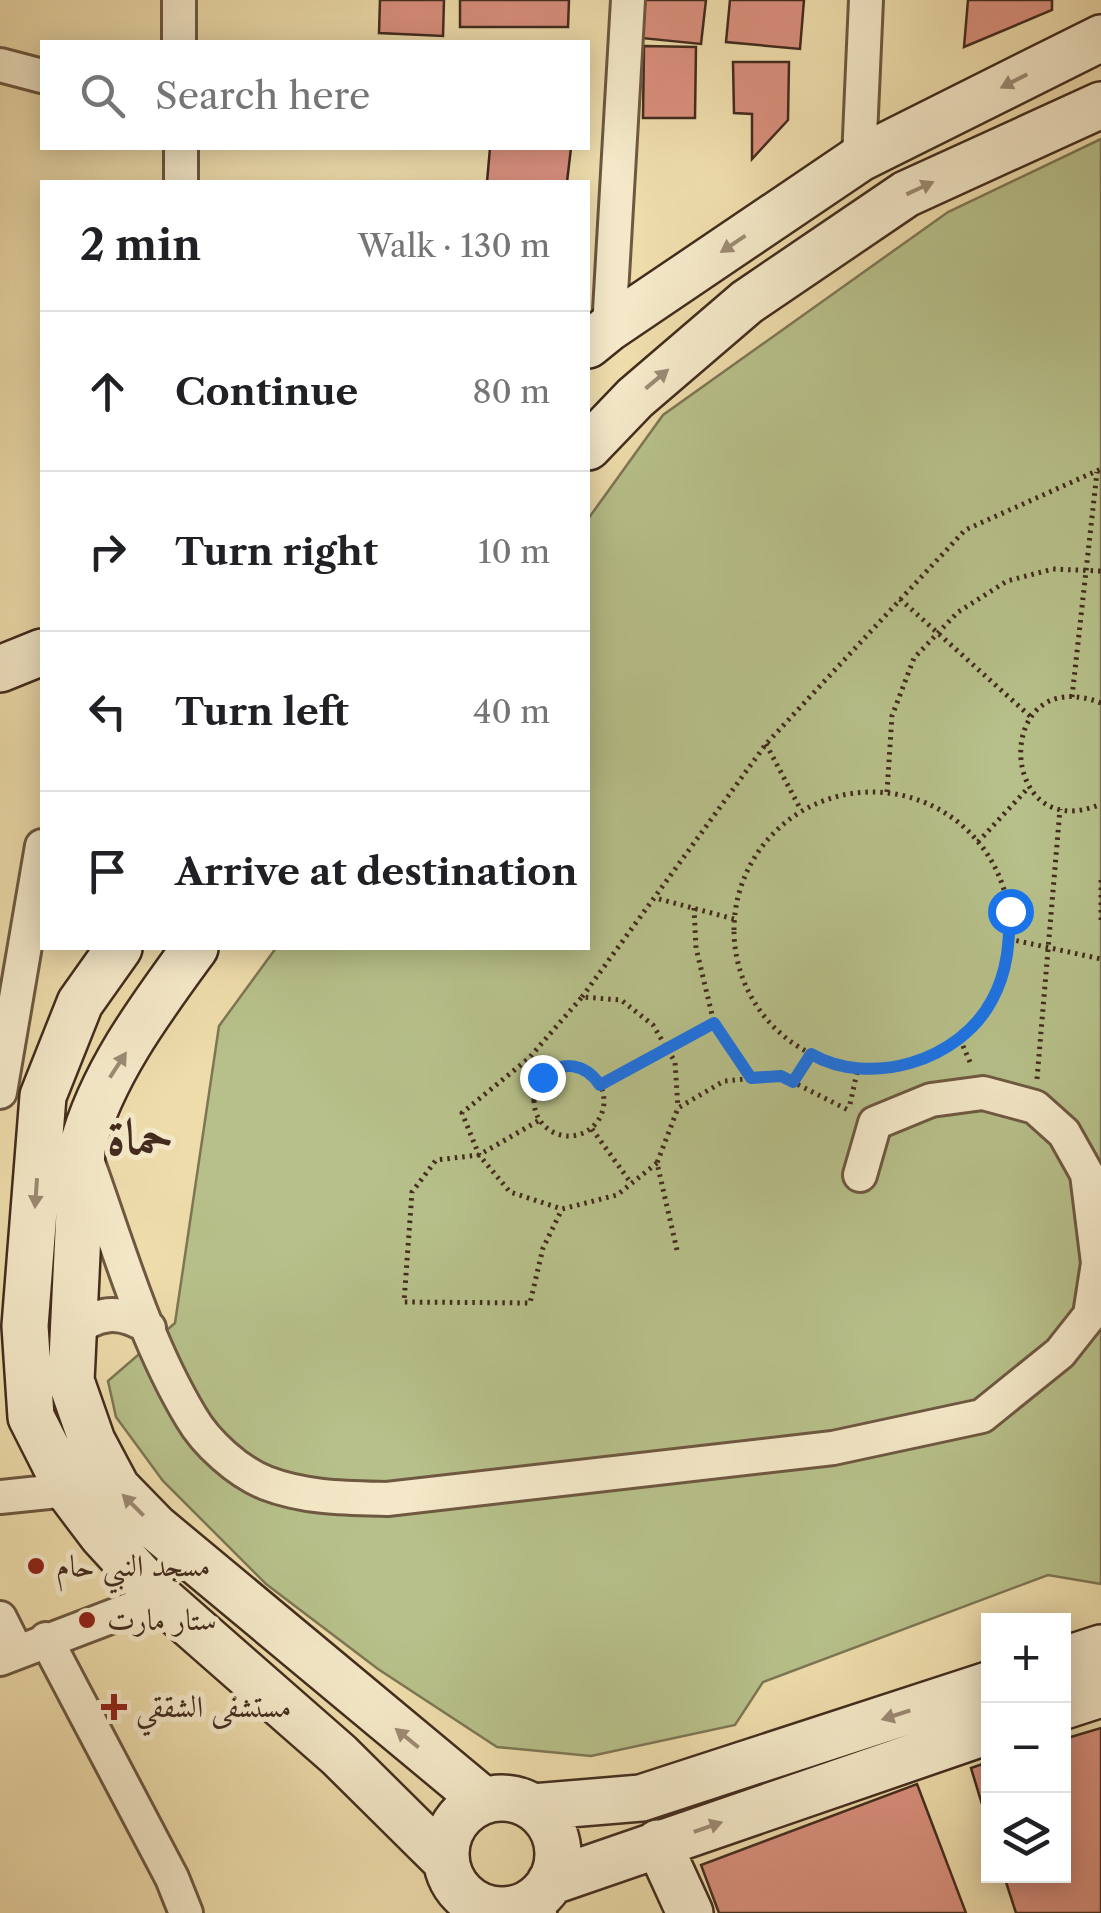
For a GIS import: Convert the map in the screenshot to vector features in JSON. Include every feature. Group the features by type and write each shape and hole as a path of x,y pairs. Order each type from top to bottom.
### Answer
{"main road":[{"path":"598,337 858,159 1101,38"},
{"path":"590,445 635,398 747,302 906,194 1101,105"},
{"path":"0,669 40,653"},
{"path":"118,950 22,1094 12,1331 30,1416 68,1490 102,1535 160,1598 339,1755 446,1861"},
{"path":"195,950 110,1077 91,1115 82,1148 71,1382 92,1441 117,1488 156,1528 482,1800"},
{"path":"1071,1658 1101,1648"},
{"path":"533,1807 641,1798 981,1686"},
{"path":"1071,1704 1101,1694"},
{"path":"541,1898 558,1850 546,1819 517,1800 482,1800 466,1810 454,1824 447,1842 446,1861 452,1879 471,1909 507,1910 541,1898 658,1843 981,1734"},
{"path":"658,1843 690,1913"}],"street":[{"path":"179,0 179,40"},
{"path":"598,337 628,0"},
{"path":"858,159 866,0"},
{"path":"0,64 40,75"},
{"path":"180,150 182,180"},
{"path":"0,1109 22,1094 40,871"},
{"path":"82,1148 148,1328 193,1421 230,1460 264,1482 322,1498 387,1498 833,1448 982,1416 1060,1353 1090,1315 1098,1263 1087,1174 1064,1133 1035,1107 983,1093 931,1100 862,1117 860,1175"},
{"path":"71,1334 94,1317 108,1314 123,1315 148,1328"},
{"path":"0,1498 68,1490"},
{"path":"21,1650 160,1598"},
{"path":"0,1618 172,1878 186,1913"}],"path":[{"path":"1072,697 1100,470"},
{"path":"582,996 621,1000 653,1025 675,1062 678,1108 657,1163 616,1195 562,1209 510,1192 479,1155 462,1114 529,1058 582,996 766,744 966,530 1100,470"},
{"path":"887,792 892,716 914,658 958,612 1008,581 1053,569 1101,571"},
{"path":"900,599 1031,717"},
{"path":"1101,703 1072,697 1045,705 1031,717 1018,752 1029,787 1043,800 1060,809 1079,810 1101,804"},
{"path":"766,744 802,810"},
{"path":"978,842 1029,787"},
{"path":"887,792 930,803 967,828 996,866 1010,911 1008,958 991,1003 960,1038 919,1062 872,1070 825,1062 784,1038 755,1004 737,964 734,919 744,876 768,838 802,810 843,794 887,792"},
{"path":"1035,1107 1060,809"},
{"path":"1101,880 1101,923"},
{"path":"659,899 734,919"},
{"path":"694,908 696,948 714,1023 751,1078"},
{"path":"1009,939 1101,960"},
{"path":"600,1085 714,1023"},
{"path":"793,1082 811,1054"},
{"path":"529,1058 542,1077"},
{"path":"574,1066 584,1069 600,1085 604,1108 591,1128 569,1137 558,1135 538,1120 533,1098 542,1077 552,1070 574,1066"},
{"path":"858,1068 862,1117"},
{"path":"678,1108 724,1081 781,1076 862,1117"},
{"path":"538,1120 479,1155 436,1160 412,1192 404,1302 530,1303 542,1248 562,1209"},
{"path":"591,1128 631,1183"},
{"path":"657,1163 677,1250"}],"green space":[{"path":"1101,139 1101,1584 1048,1575 763,1682 735,1725 591,1756 497,1747 378,1669 266,1584 163,1481 116,1417 108,1381 175,1323 219,1026 275,950 590,950 590,516 663,415 948,212"}],"building":[{"path":"380,0 444,0 443,36 379,33"},
{"path":"460,0 569,0 568,27 460,27"},
{"path":"645,0 706,0 701,44 641,38"},
{"path":"730,0 804,0 800,49 726,42"},
{"path":"968,0 1052,0 1052,10 964,47"},
{"path":"644,46 696,47 695,118 643,118"},
{"path":"733,62 789,62 788,120 752,159 752,114 734,113"},
{"path":"490,150 571,150 567,180 487,180"},
{"path":"1101,1728 1101,1913 1016,1913 1006,1883 1071,1883 1071,1737"},
{"path":"981,1764 981,1801 971,1768"},
{"path":"917,1784 966,1913 719,1913 701,1865"}],"place":[{"name":"مسجد النبي حام","path":"36,1566"},
{"name":"ستار مارت","path":"87,1620"},
{"name":"مستشفى الشققي","path":"114,1707"}],"district":[{"name":"حماة","path":"140,1136"}],"route":[{"path":"542,1077 562,1066 574,1066 594,1076 600,1085 714,1023 751,1078 781,1076 793,1082 811,1054 825,1062 872,1070 919,1062 960,1038 991,1003 1008,958 1010,911"}]}
